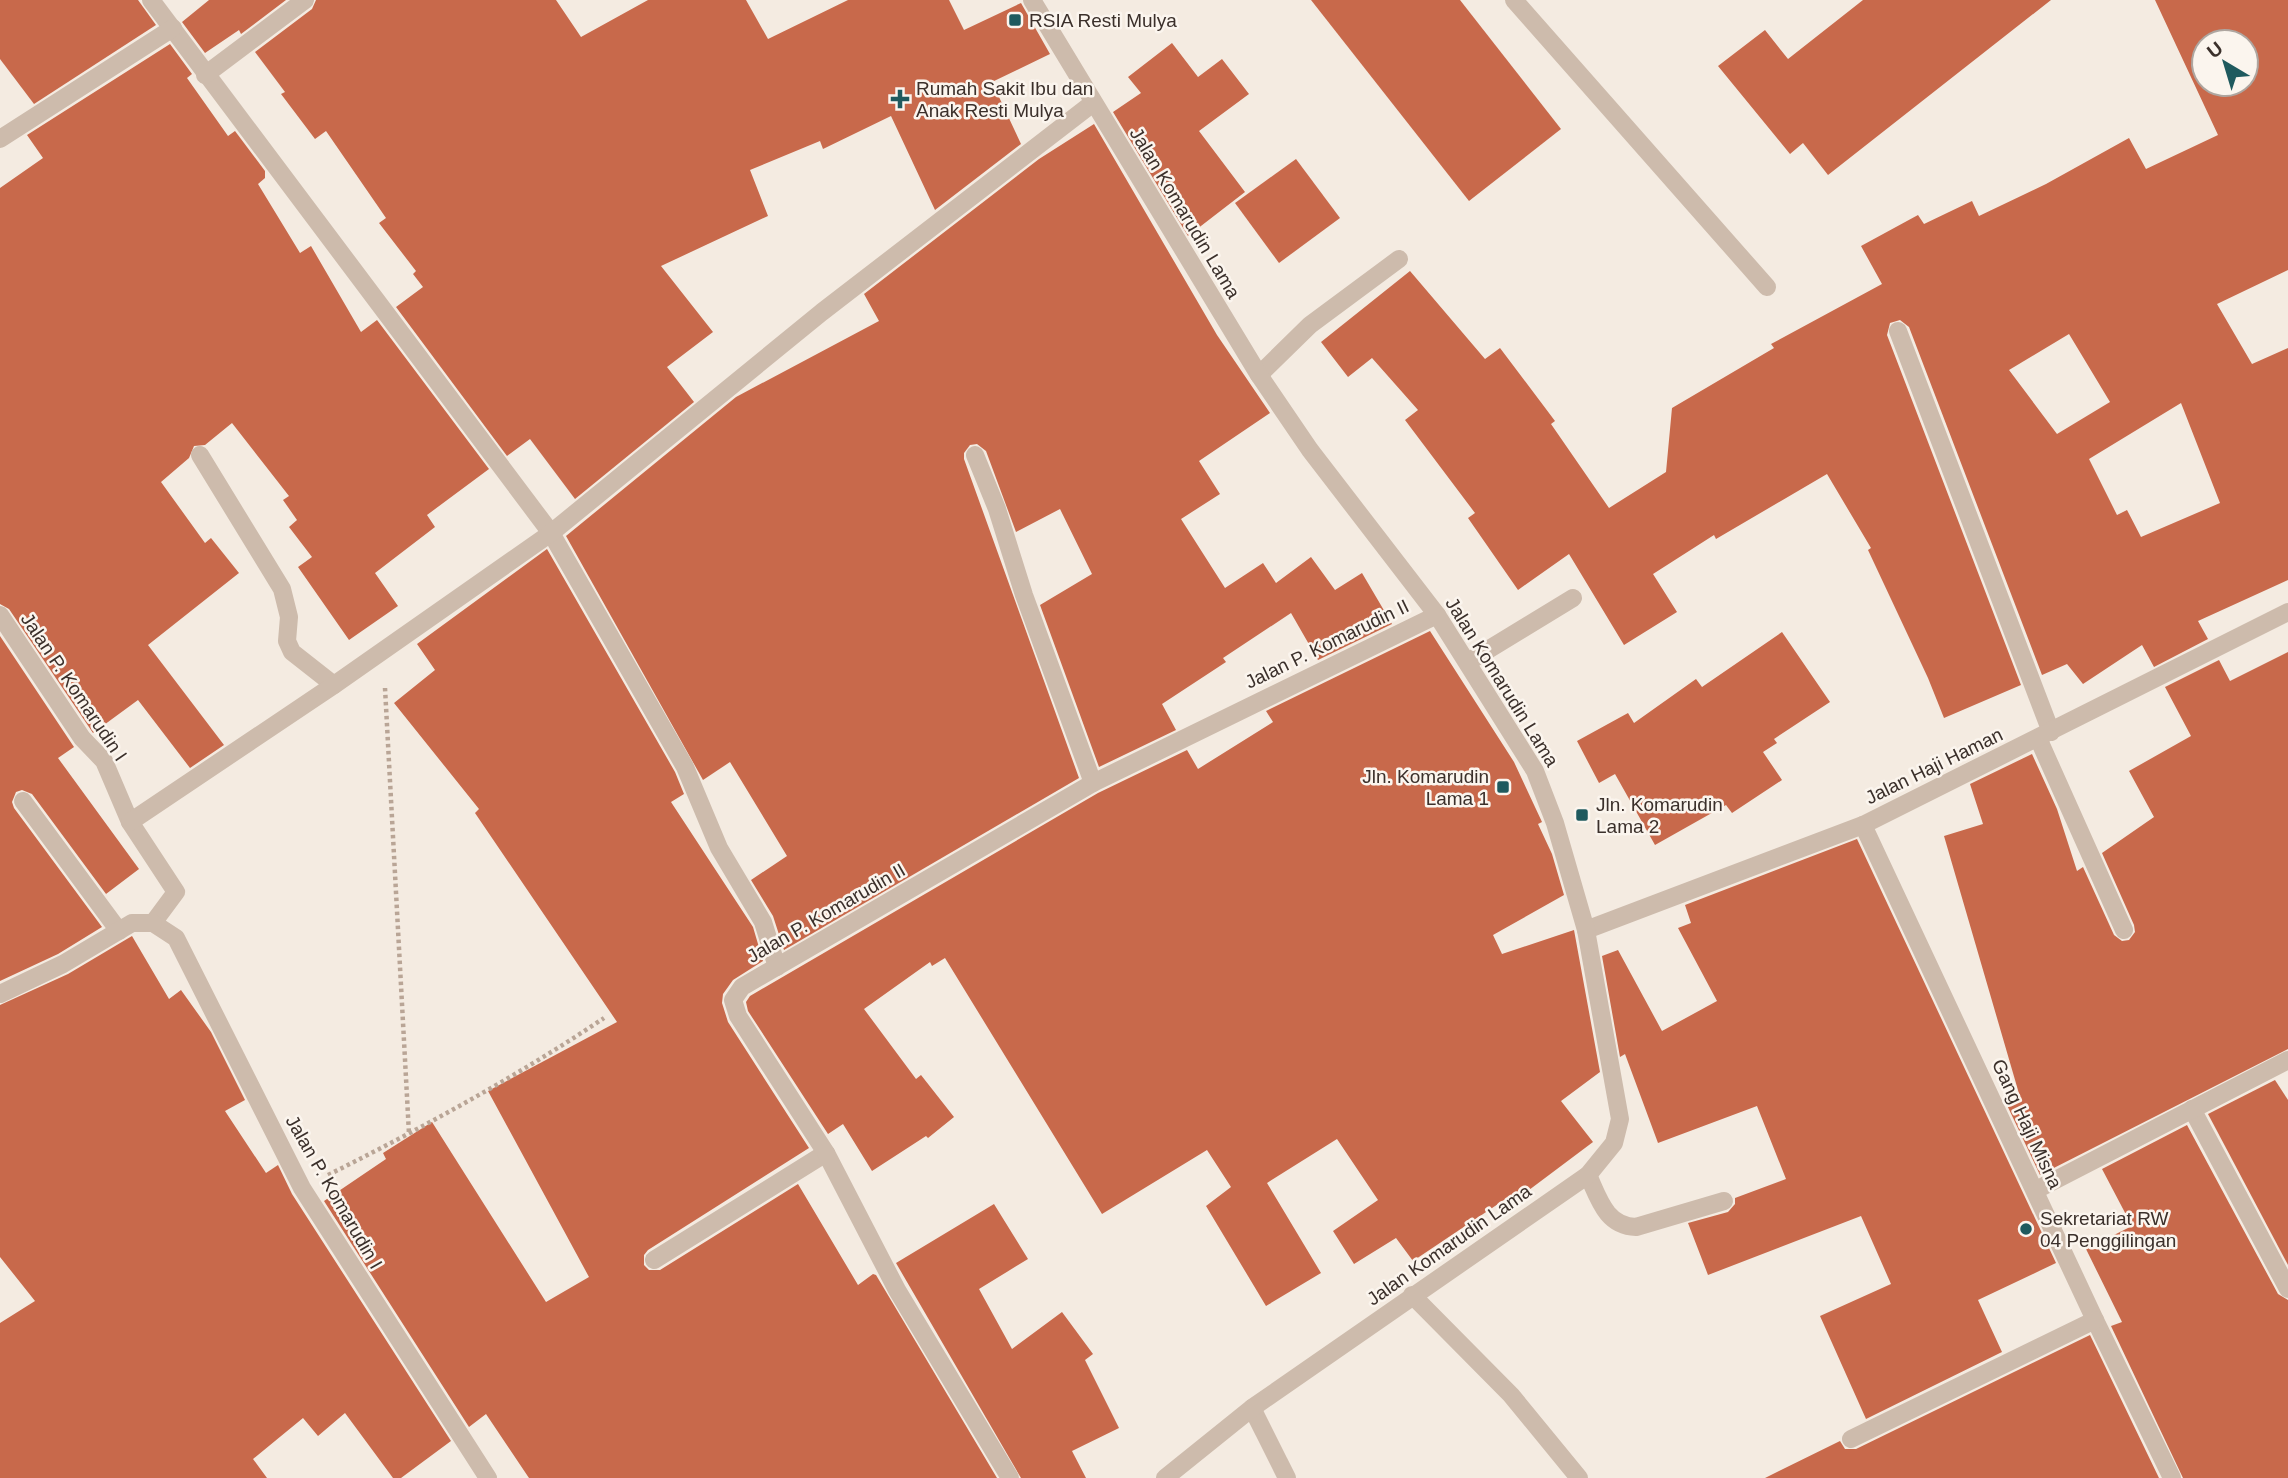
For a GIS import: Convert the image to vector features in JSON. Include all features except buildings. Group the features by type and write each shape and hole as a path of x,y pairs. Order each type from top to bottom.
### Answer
{"street":[{"path":"151,0 551,533 685,767 719,848 763,922 777,967"},
{"path":"205,75 305,0"},
{"name":"Jalan Komarudin Lama","path":"1032,0 1259,375 1310,450 1437,615 1535,771 1555,823 1586,930 1620,1119 1614,1143 1588,1175 1412,1295 1252,1409 1165,1478"},
{"path":"1514,0 1767,287"},
{"path":"0,139 173,28"},
{"path":"130,822 334,685 551,533 822,313 1093,103"},
{"path":"1259,375 1310,325 1399,259"},
{"path":"1898,331 2045,735 2124,930"},
{"path":"975,454 997,509 1024,595 1093,783"},
{"path":"200,456 282,589 289,617 287,642 292,652 334,685"},
{"path":"1468,662 1573,598"},
{"name":"Jalan Haji Haman","path":"1586,930 1863,825 2288,612"},
{"name":"Jalan P. Komarudin I","path":"0,615 82,738 104,761 130,822 176,892 153,923 176,938 302,1188 488,1478"},
{"name":"Jalan P. Komarudin II","path":"1010,1478 897,1290 826,1153 738,1016 733,1000 742,987 1093,783 1437,615"},
{"path":"23,801 119,931"},
{"name":"Gang Haji Misna","path":"1863,825 2172,1478"},
{"path":"0,995 63,964 132,923 153,923"},
{"path":"2036,1190 2288,1060"},
{"path":"2192,1109 2288,1289"},
{"path":"654,1260 826,1153"},
{"path":"1588,1175 1609,1217 1622,1226 1636,1227 1724,1201"},
{"path":"1412,1295 1511,1395 1579,1478"},
{"path":"1851,1439 2095,1320"},
{"path":"1252,1409 1287,1478"}],"path":[{"path":"383,649 410,1134"},
{"path":"302,1188 410,1134 560,1048 604,1018"}],"place":[{"name":"RSIA Resti Mulya","path":"1015,20"},
{"name":"Rumah Sakit Ibu dan Anak Resti Mulya","path":"900,99"},
{"name":"Jln. Komarudin Lama 1","path":"1503,787"},
{"name":"Jln. Komarudin Lama 2","path":"1582,815"},
{"name":"Sekretariat RW 04 Penggilingan","path":"2026,1229"}]}
